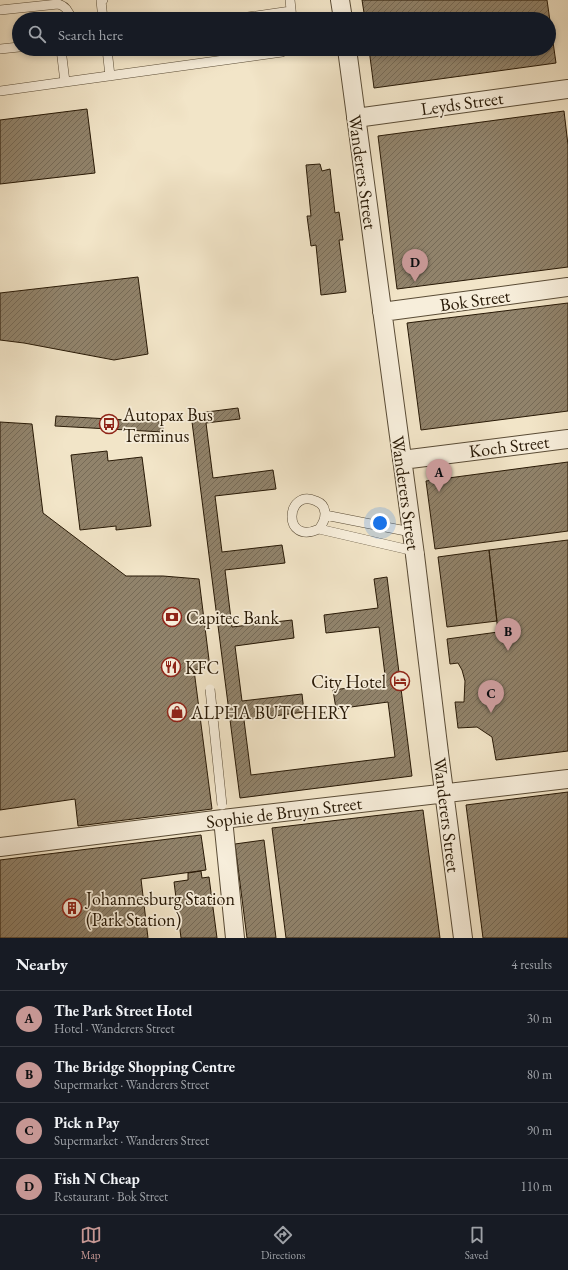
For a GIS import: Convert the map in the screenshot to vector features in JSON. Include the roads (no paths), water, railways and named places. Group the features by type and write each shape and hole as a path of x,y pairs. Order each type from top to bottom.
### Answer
{"street":[{"path":"340,0 342,12"},
{"name":"Wanderers Street","path":"348,56 412,532 443,794 463,938"},
{"name":"Leyds Street","path":"356,118 568,89"},
{"name":"Bok Street","path":"382,312 568,287"},
{"name":"Koch Street","path":"402,460 568,439"},
{"name":"Sophie de Bruyn Street","path":"0,847 223,812 443,794 568,779"},
{"path":"223,812 235,938"}],"lane":[{"path":"102,12 101,1 103,0"},
{"path":"290,0 292,12"},
{"path":"0,10 58,4 63,5 68,12"},
{"path":"0,49 12,47"},
{"path":"61,56 65,82"},
{"path":"108,56 110,76"},
{"path":"0,91 253,56"},
{"path":"310,499 317,501 323,507 325,515 324,523 319,529 311,533 303,532 296,528 292,521 291,512 295,505 301,500 310,499"},
{"path":"325,515 412,532"},
{"path":"319,529 414,553"},
{"path":"210,689 223,812"}],"place":[{"name":"Fish N Cheap","path":"415,282"},
{"name":"Autopax Bus Terminus","path":"109,424"},
{"name":"The Park Street Hotel","path":"439,492"},
{"name":"Capitec Bank","path":"172,617"},
{"name":"The Bridge Shopping Centre","path":"508,651"},
{"name":"KFC","path":"171,667"},
{"name":"City Hotel","path":"400,681"},
{"name":"ALPHA BUTCHERY","path":"177,712"},
{"name":"Pick n Pay","path":"491,713"},
{"name":"Johannesburg Station (Park Station)","path":"72,908"}]}
